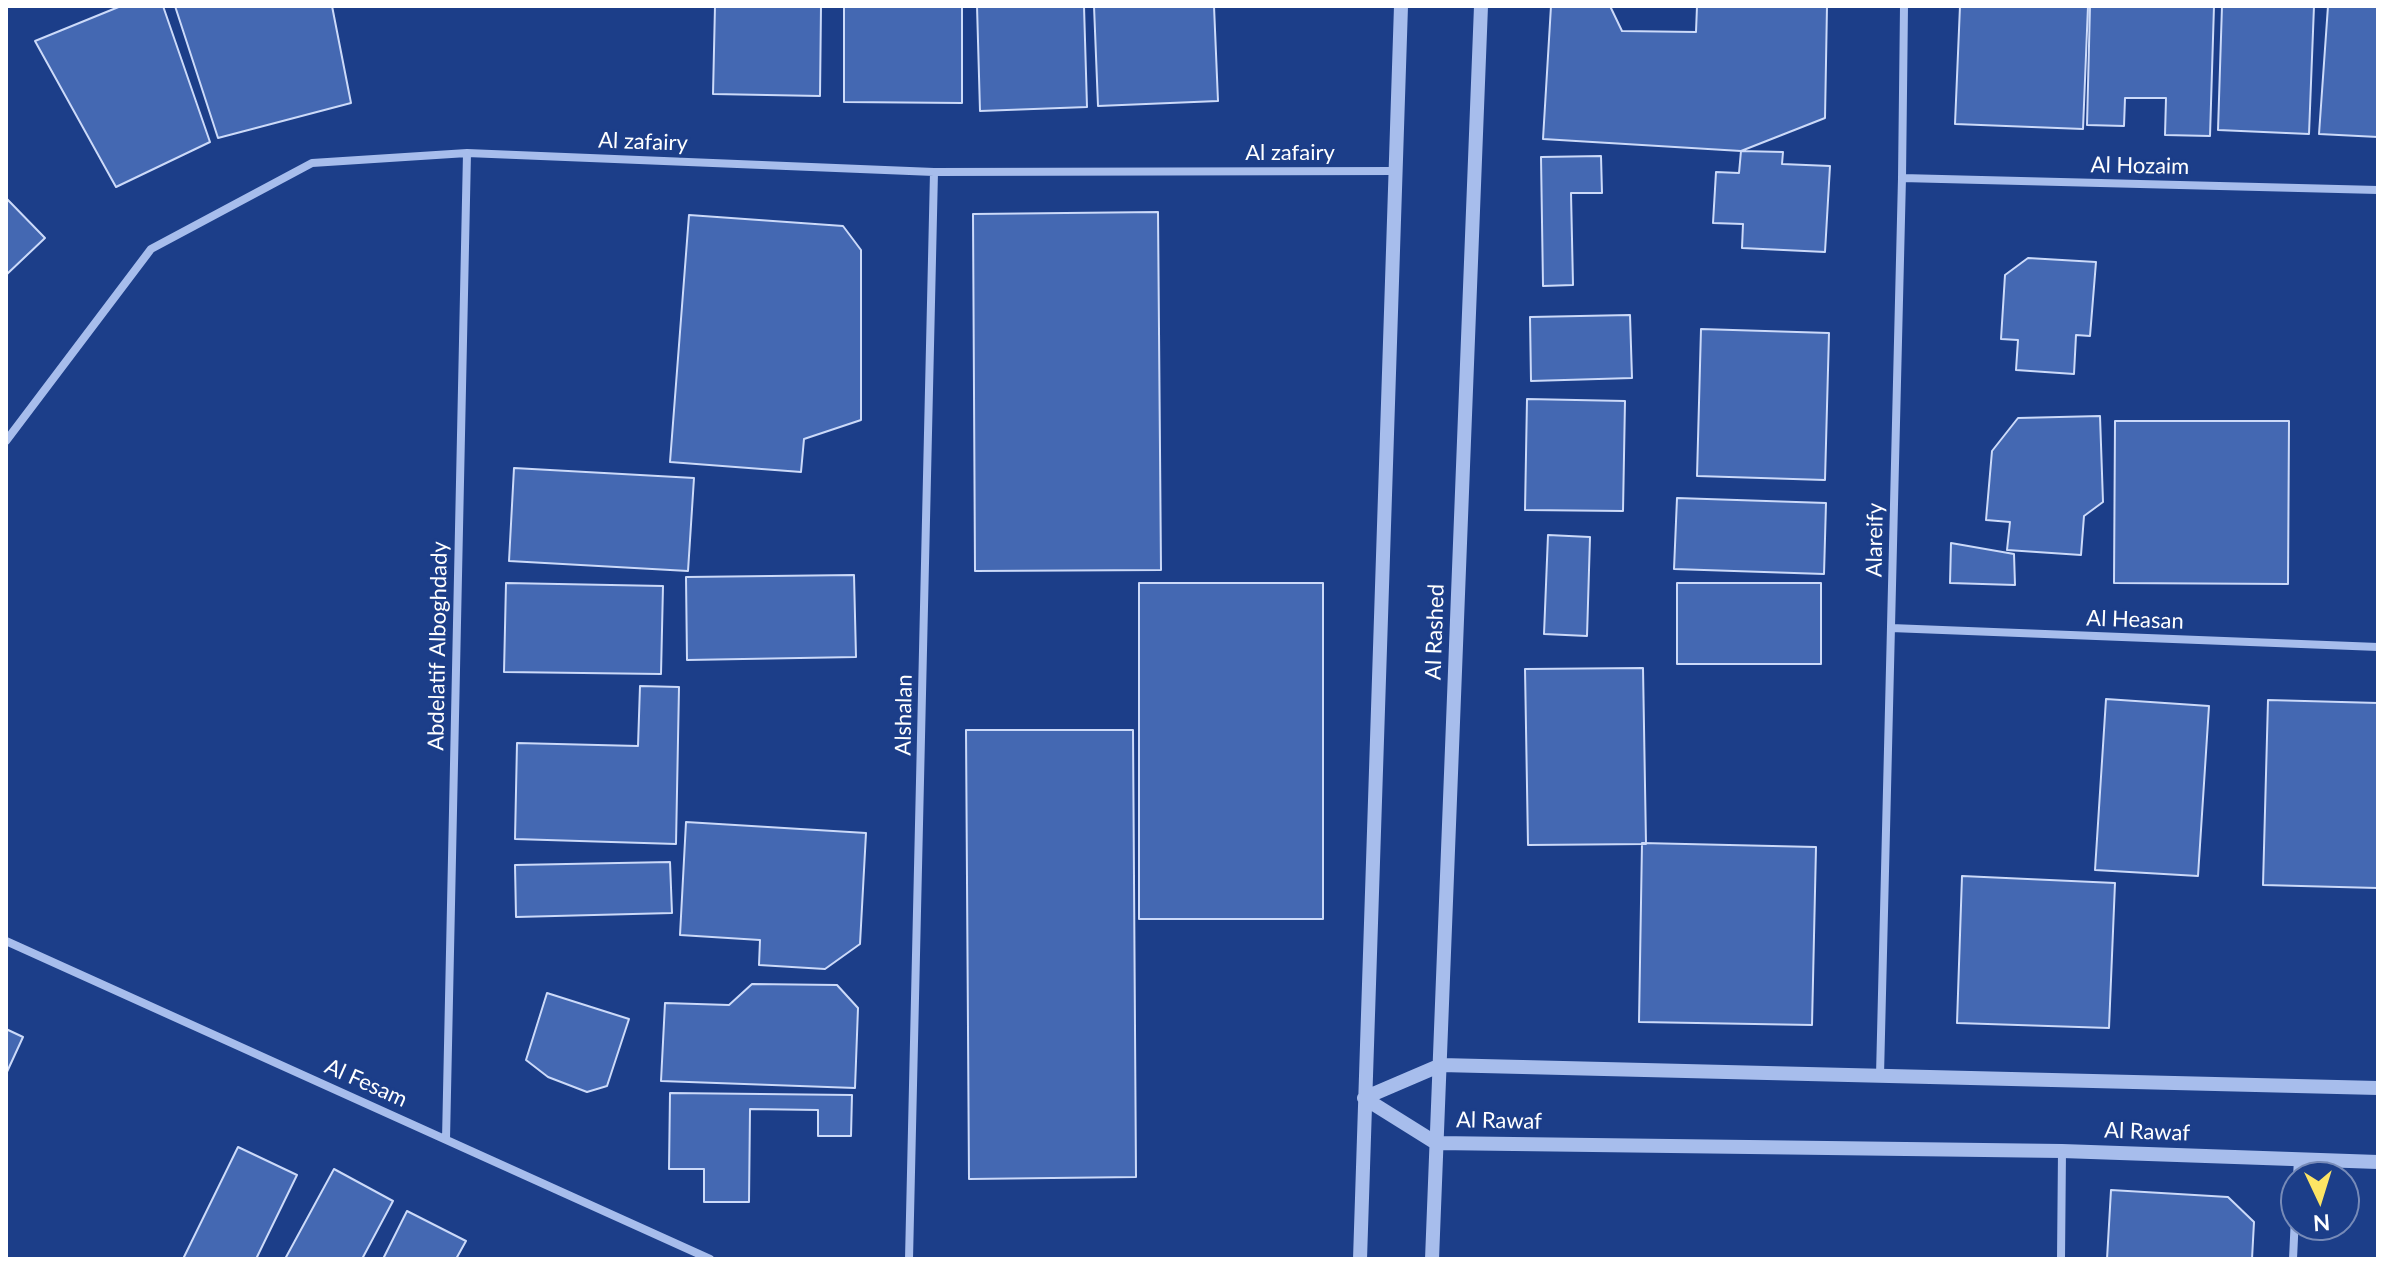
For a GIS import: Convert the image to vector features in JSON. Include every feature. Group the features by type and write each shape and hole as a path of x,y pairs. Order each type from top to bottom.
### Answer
{"street":[{"path":"1360,1259 1401,6"},
{"name":"Al Rashed","path":"1432,1259 1481,6"},
{"name":"Alareify","path":"1880,1075 1904,6"},
{"name":"Al zafairy","path":"6,441 151,249 312,163 467,153 934,172 1397,171"},
{"name":"Abdelatif Alboghdady","path":"446,1139 467,153"},
{"name":"Alshalan","path":"909,1259 934,172"},
{"name":"Al Hozaim","path":"1902,178 2378,190"},
{"name":"Al Heasan","path":"1891,628 2378,647"},
{"name":"Al Fesam","path":"6,941 710,1259"},
{"path":"1364,1098 1441,1065 2378,1088"},
{"name":"Al Rawaf","path":"1364,1098 1436,1143 2062,1151 2378,1162"},
{"path":"2061,1259 2062,1151"}],"building":[{"path":"121,6 163,6 210,142 116,187 35,41"},
{"path":"175,6 332,6 351,103 218,138"},
{"path":"715,6 821,6 820,96 713,94"},
{"path":"844,6 962,6 962,103 844,102"},
{"path":"977,6 1084,6 1087,107 980,111"},
{"path":"1094,6 1214,6 1218,101 1098,106"},
{"path":"1551,6 1610,6 1622,31 1696,32 1697,6 1827,6 1825,118 1741,151 1543,139"},
{"path":"1960,6 2088,6 2083,129 1955,124"},
{"path":"2090,6 2214,6 2210,136 2165,135 2166,98 2125,98 2124,126 2087,125"},
{"path":"2222,6 2314,6 2309,134 2218,130"},
{"path":"2328,6 2378,6 2378,137 2319,134"},
{"path":"1741,151 1783,152 1782,164 1830,166 1825,252 1742,248 1743,224 1713,223 1716,172 1739,173"},
{"path":"1601,156 1602,193 1571,193 1573,285 1543,286 1541,157"},
{"path":"6,198 45,238 6,275"},
{"path":"1158,212 1161,570 975,571 973,214"},
{"path":"689,215 843,226 861,250 861,420 804,439 801,472 670,462"},
{"path":"2028,258 2096,262 2090,336 2076,335 2074,374 2016,370 2018,340 2001,339 2005,275"},
{"path":"1630,315 1632,378 1531,381 1530,317"},
{"path":"1701,329 1829,333 1825,480 1697,476"},
{"path":"1527,399 1625,401 1623,511 1525,510"},
{"path":"2100,416 2103,502 2084,516 2081,555 2007,550 2010,522 1986,520 1992,451 2018,418"},
{"path":"2115,421 2289,421 2288,584 2114,583"},
{"path":"514,468 694,478 688,571 509,561"},
{"path":"1677,498 1826,503 1824,574 1674,569"},
{"path":"1548,535 1590,537 1587,636 1544,634"},
{"path":"1951,543 2014,554 2015,585 1950,583"},
{"path":"854,575 856,657 687,660 686,577"},
{"path":"506,583 663,586 661,674 504,672"},
{"path":"1139,583 1323,583 1323,919 1139,919"},
{"path":"1677,583 1821,583 1821,664 1677,664"},
{"path":"1643,668 1646,844 1528,845 1525,669"},
{"path":"640,686 679,687 676,844 515,839 517,743 638,746"},
{"path":"2106,699 2209,706 2198,876 2095,870"},
{"path":"2268,700 2378,703 2377,888 2263,885"},
{"path":"966,730 1133,730 1136,1177 969,1179"},
{"path":"686,822 866,833 860,944 825,969 759,965 760,940 680,935"},
{"path":"1642,843 1816,847 1812,1025 1639,1022"},
{"path":"670,862 672,913 516,917 515,865"},
{"path":"1962,876 2115,883 2109,1028 1957,1023"},
{"path":"752,984 837,985 858,1008 855,1088 661,1081 665,1003 729,1005"},
{"path":"547,993 629,1019 607,1086 587,1092 548,1077 526,1060"},
{"path":"6,1029 23,1037 6,1074"},
{"path":"670,1093 852,1095 851,1136 818,1136 818,1110 750,1109 749,1202 704,1202 704,1169 669,1169"},
{"path":"238,1147 297,1175 256,1259 183,1259"},
{"path":"334,1169 393,1201 362,1259 285,1259"},
{"path":"2111,1190 2228,1197 2254,1222 2252,1259 2107,1259"},
{"path":"407,1211 466,1241 456,1259 383,1259"}]}
